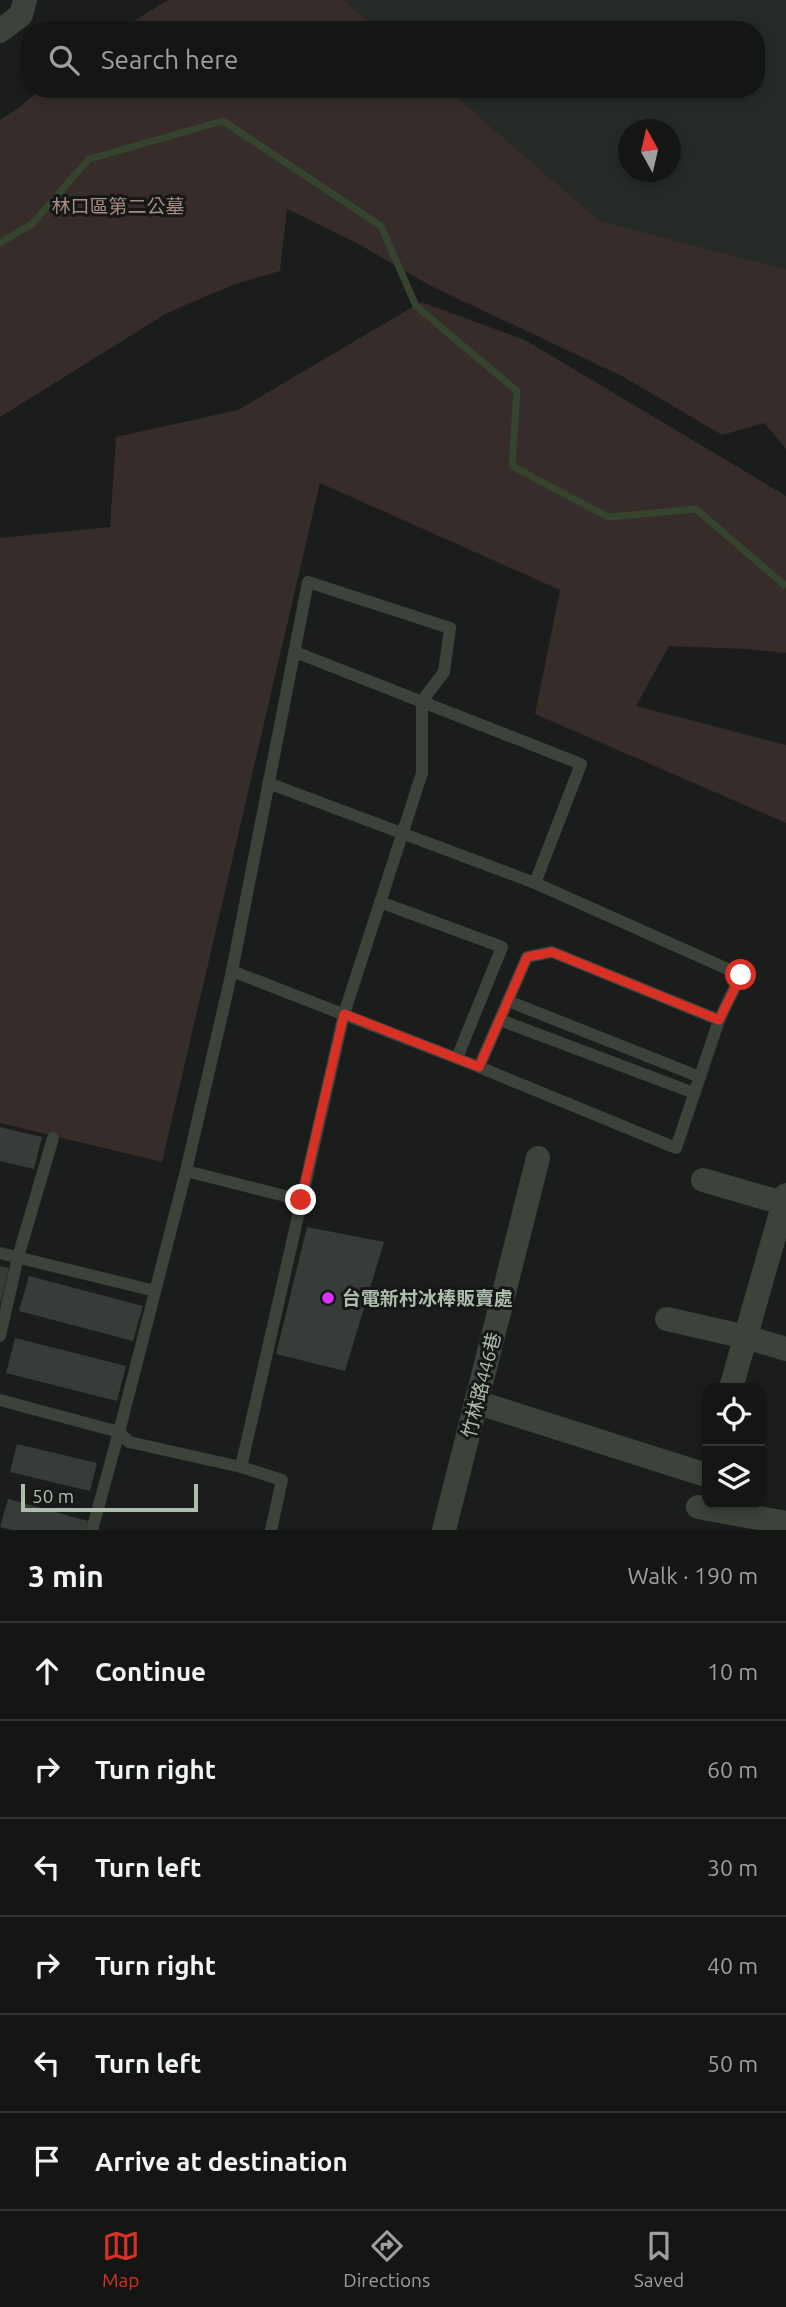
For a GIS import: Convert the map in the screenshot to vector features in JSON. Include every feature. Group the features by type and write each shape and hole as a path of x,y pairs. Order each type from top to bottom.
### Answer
{"street":[{"path":"0,31 21,15 25,0"},
{"name":"竹林路446巷","path":"443,1530 538,1158"},
{"path":"702,1180 785,1201 732,1383"},
{"path":"667,1319 786,1349"},
{"path":"476,1402 702,1472"},
{"path":"702,1491 694,1518 786,1522"}],"lane":[{"path":"92,1530 186,1171 232,971 308,582 450,628 444,672 422,701 422,772 344,1014 241,1467"},
{"path":"295,652 580,764 536,883"},
{"path":"232,971 457,1058 676,1148 719,1020 741,975 536,883 268,783"},
{"path":"380,902 502,947 457,1058"},
{"path":"479,1067 527,957 552,952 719,1020"},
{"path":"508,1001 700,1077"},
{"path":"500,1020 694,1093"},
{"path":"0,1336 18,1257 52,1138"},
{"path":"186,1171 301,1200"},
{"path":"0,1253 155,1291"},
{"path":"0,1400 119,1432 129,1442 241,1467 282,1480 271,1530"}],"shaded area":[{"path":"344,0 786,0 786,269 600,221 457,98 765,98 765,21 368,21"}],"green space":[{"path":"168,0 344,0 368,21 134,21"},
{"name":"林口區第二公墓","path":"30,98 457,98 600,221 786,269 786,449 764,423 722,435 622,376 431,286 355,242 287,209 280,271 235,284 167,313 0,417 0,120"},
{"path":"421,302 525,340 786,496 786,653 669,646 636,706 786,745 786,823 535,714 560,590 320,483 162,1162 0,1123 0,538 110,527 116,437 238,410"}],"building":[{"path":"0,1127 42,1137 34,1169 0,1161"},
{"name":"台電新村冰棒販賣處","path":"307,1227 384,1242 345,1371 276,1354"},
{"path":"0,1266 9,1268 1,1302 0,1301"},
{"path":"29,1276 143,1306 133,1341 19,1311"},
{"path":"15,1338 126,1366 117,1401 6,1373"},
{"path":"17,1444 97,1463 90,1491 10,1472"},
{"path":"8,1499 88,1521 86,1530 12,1530 0,1527"}],"waterway":[{"path":"0,243 32,224 89,159 223,121 381,226 416,306 517,391 512,466 608,517 696,509 786,584"}],"place":[{"name":"台電新村冰棒販賣處","path":"328,1298"}],"route":[{"path":"301,1200 344,1014 479,1067 527,957 552,952 719,1020 741,975"}]}
